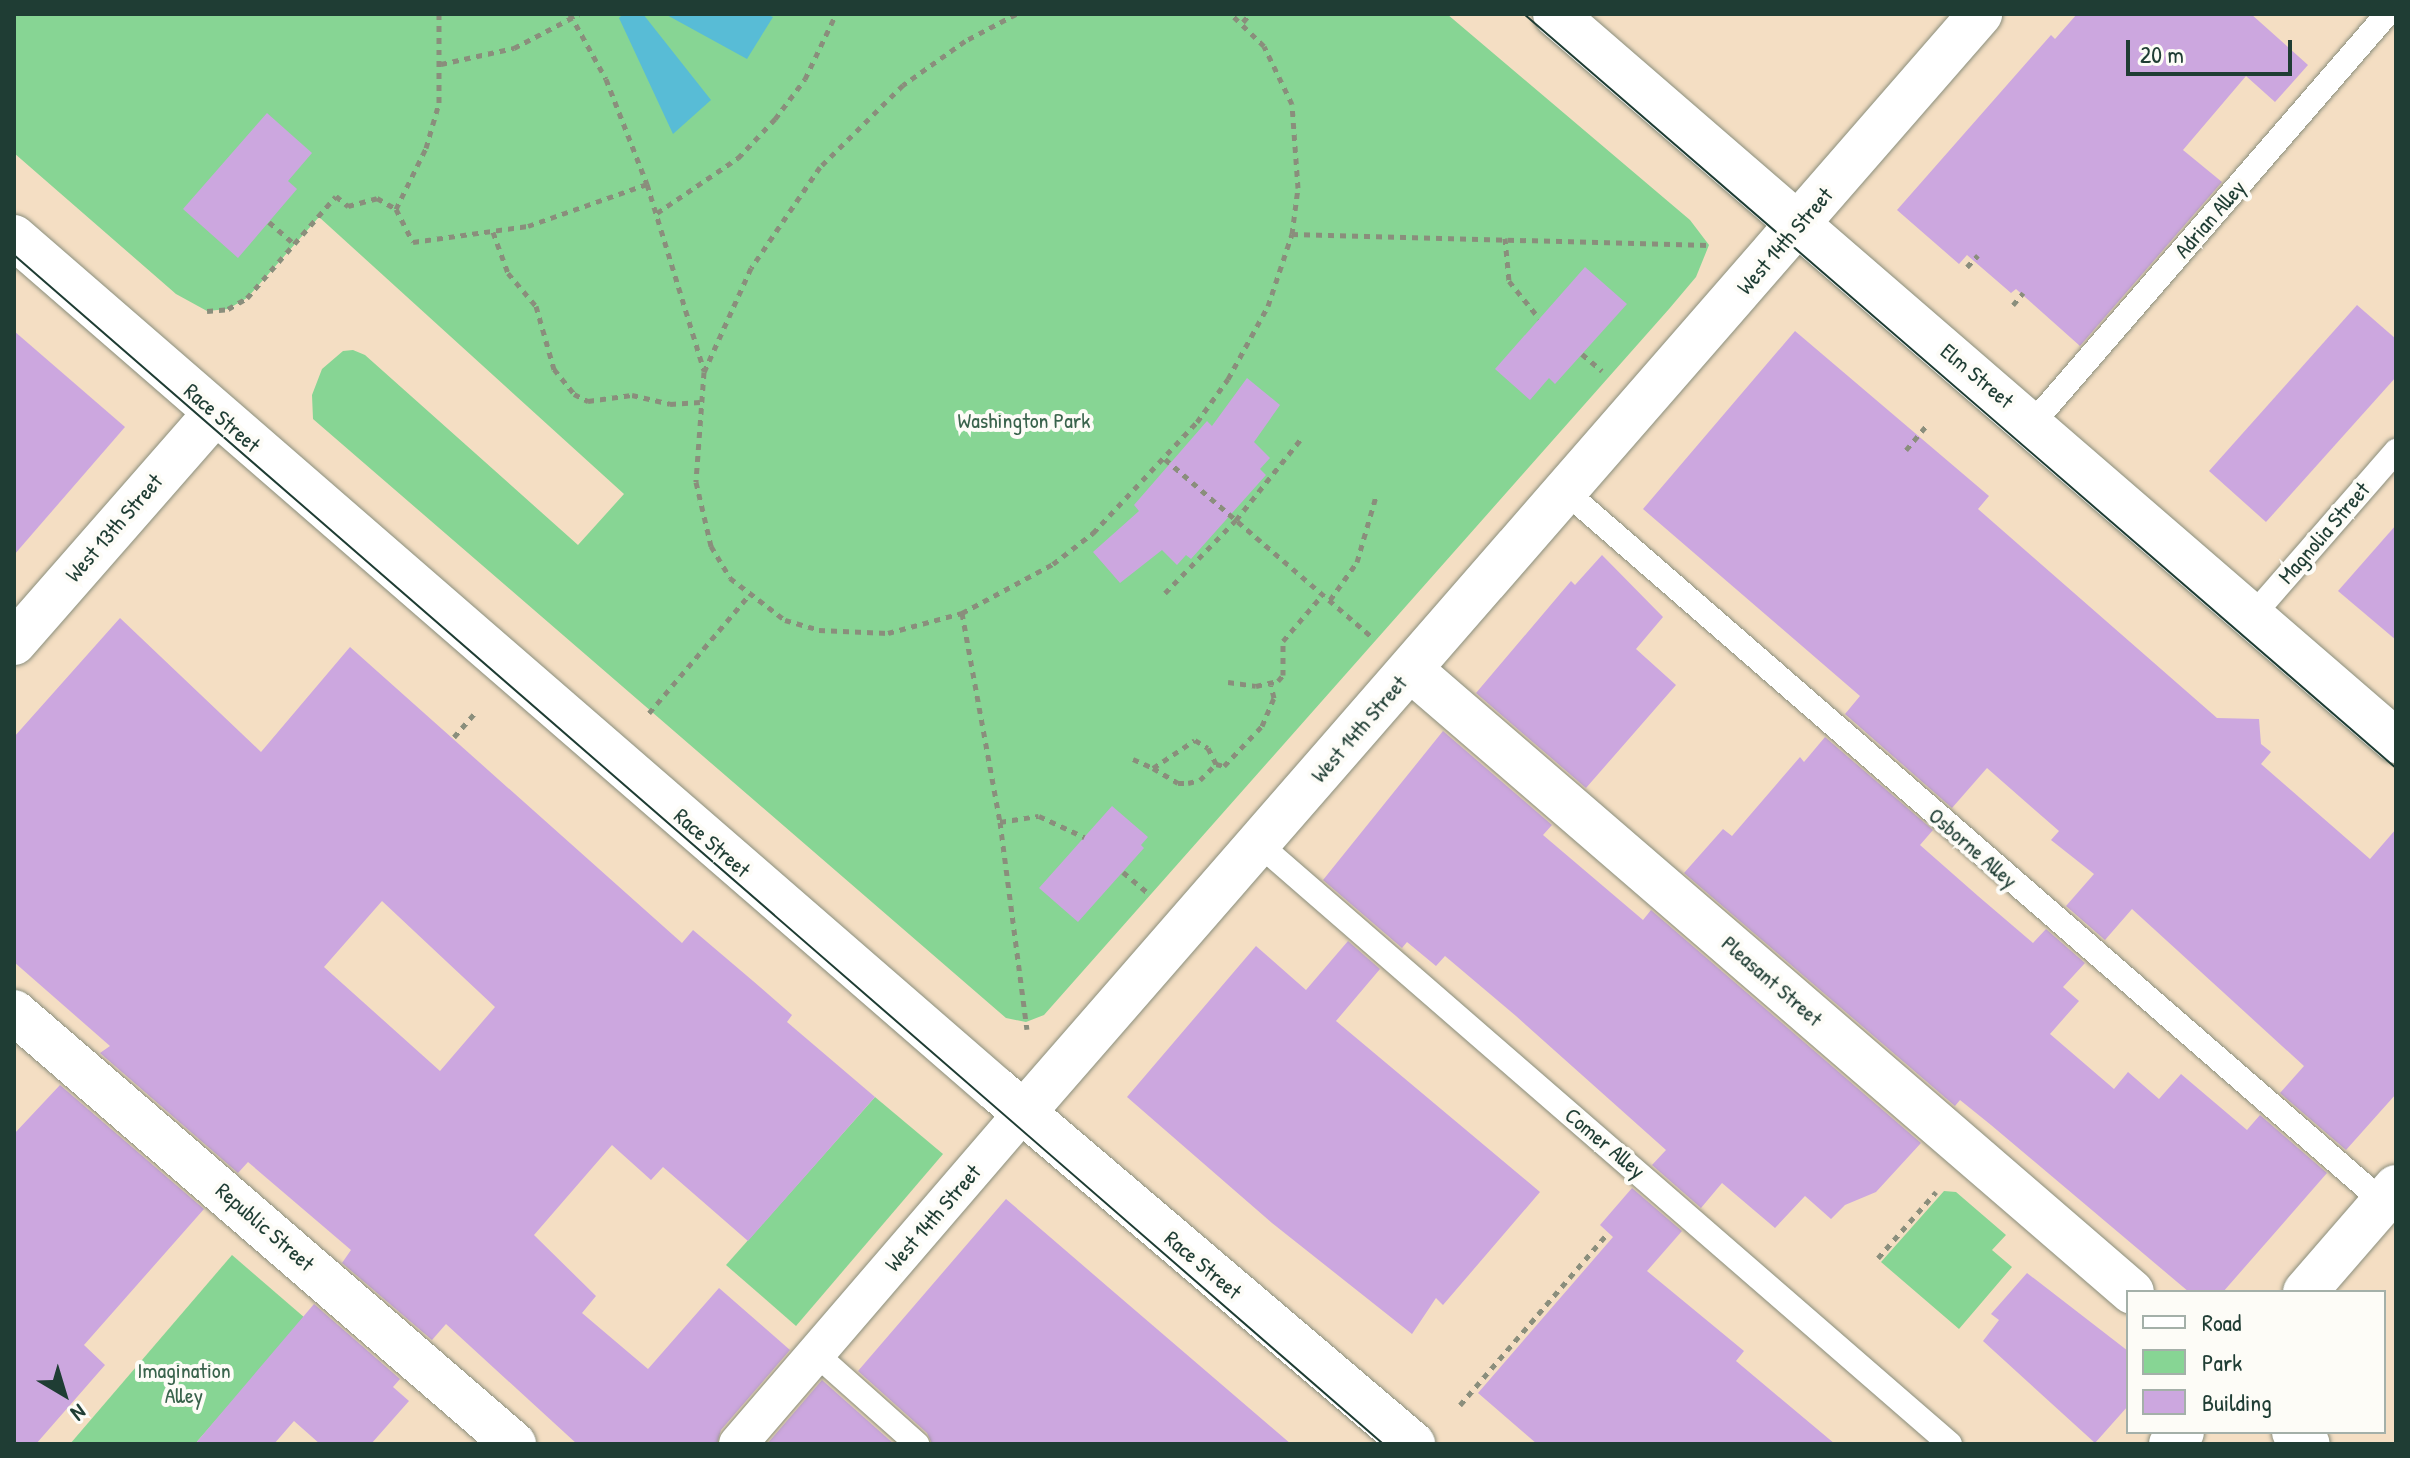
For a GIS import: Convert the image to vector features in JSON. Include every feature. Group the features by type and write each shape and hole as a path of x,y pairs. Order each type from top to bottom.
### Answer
{"street":[{"name":"Elm Street","path":"1555,14 2396,741"},
{"name":"West 14th Street","path":"738,1444 1259,844 1397,658 1566,492 1980,14"},
{"name":"Race Street","path":"14,237 1024,1112 1413,1444"},
{"name":"West 13th Street","path":"14,643 215,413"},
{"name":"Pleasant Street","path":"1397,658 2130,1290"},
{"name":"Republic Street","path":"14,1012 514,1444"},
{"path":"2307,1290 2390,1194"}],"lane":[{"name":"Adrian Alley","path":"2032,424 2387,14"},
{"name":"Magnolia Street","path":"2253,615 2396,451"},
{"name":"Osborne Alley","path":"1566,492 2390,1194"},
{"name":"Comer Alley","path":"1259,844 1950,1444"},
{"path":"815,1353 917,1444"}],"path":[{"path":"396,209 426,148 439,103 439,14"},
{"path":"441,64 514,48 579,14"},
{"path":"657,213 738,158 775,119 812,66 836,14"},
{"path":"1016,14 903,85 820,167 751,268 704,372 696,482 701,516 730,578 785,620 849,633 888,633 962,613 1073,548 1165,459 1228,379 1250,341 1283,269 1292,234 1299,149 1292,104 1264,46 1243,22 1231,14"},
{"path":"1243,22 1250,14"},
{"path":"571,16 606,79 647,184 704,372"},
{"path":"207,311 228,309 247,298 336,196 348,206 377,198 396,209 413,242 493,232 564,216 647,184"},
{"path":"269,222 294,244"},
{"path":"493,232 508,273 536,306 554,369 574,394 588,401 632,395 670,404 700,402"},
{"path":"1292,234 1709,245"},
{"path":"1505,238 1509,281 1539,318"},
{"path":"1967,267 1978,255"},
{"path":"2013,305 2023,293"},
{"path":"1582,354 1608,378"},
{"path":"1906,450 1929,423"},
{"path":"1165,593 1236,520 1301,439"},
{"path":"1165,459 1397,658"},
{"path":"1330,600 1357,562 1376,496"},
{"path":"1228,682 1271,685 1283,675 1283,641 1323,594"},
{"path":"649,713 749,595"},
{"path":"962,613 1000,822 1028,1042"},
{"path":"1133,759 1178,783 1200,780 1216,764 1229,763 1248,743 1274,698 1271,685"},
{"path":"454,737 476,712"},
{"path":"1153,768 1195,740 1208,748 1216,764"},
{"path":"1000,822 1039,816 1084,837"},
{"path":"1123,872 1149,894"},
{"path":"1878,1258 1940,1188"},
{"path":"1460,1405 1492,1372 1608,1233"}],"green space":[{"name":"Washington Park","path":"14,14 1447,14 1690,220 1709,245 1696,277 1669,309 1044,1015 1026,1022 1006,1018 313,419 312,395 322,369 343,351 353,350 365,355 578,545 624,494 319,217 247,298 228,309 207,311 176,294 14,153"},
{"path":"875,1097 943,1154 796,1326 726,1265"},
{"path":"1944,1191 1956,1192 2006,1235 1992,1250 2012,1267 1959,1329 1881,1262"},
{"name":"Imagination Alley","path":"232,1255 305,1318 195,1444 70,1444"}],"water":[{"path":"623,14 643,14 711,100 673,134 619,18"},
{"path":"665,14 765,14 773,17 747,59"}],"building":[{"path":"2077,14 2251,14 2308,65 2275,102 2246,76 2183,150 2222,182 2080,346 2016,289 2011,293 1967,255 1959,264 1897,210 2051,35 2055,39"},
{"path":"267,113 312,153 288,181 297,189 238,258 183,209"},
{"path":"1585,267 1627,304 1555,384 1549,378 1530,400 1495,369"},
{"path":"2357,305 2396,339 2396,377 2266,522 2209,471"},
{"path":"14,331 125,427 14,555"},
{"path":"1795,331 1989,496 1978,509 2217,718 2259,719 2261,744 2271,752 2261,764 2370,859 2396,829 2396,1094 2346,1150 2280,1093 2304,1066 2132,909 2105,940 2066,906 2094,874 2051,840 2059,831 1987,768 1952,808 1845,714 1860,696 1643,509"},
{"path":"1247,378 1280,405 1254,442 1270,458 1260,469 1266,475 1191,559 1186,555 1177,565 1162,550 1120,583 1093,552 1139,511 1134,505 1207,421 1212,426"},
{"path":"2396,525 2396,640 2338,591"},
{"path":"1602,555 1663,617 1636,649 1676,685 1586,788 1476,693 1571,581 1575,585"},
{"path":"120,618 261,752 350,647 682,943 693,930 753,981 792,1015 787,1022 875,1097 748,1241 663,1167 651,1180 612,1145 534,1235 596,1296 582,1313 648,1369 719,1288 790,1350 721,1430 717,1444 577,1444 446,1324 432,1340 342,1263 351,1250 248,1162 238,1173 100,1053 110,1046 14,962 14,737","holes":["382,901 495,1007 440,1071 324,967"]},
{"path":"1443,731 1552,825 1543,835 1643,920 1651,910 1921,1143 1876,1192 1845,1205 1831,1219 1805,1196 1775,1228 1722,1183 1701,1208 1652,1165 1666,1150 1516,1016 1445,956 1436,966 1407,942 1402,948 1323,880"},
{"path":"1825,737 1933,830 1920,845 1978,896 2033,943 2046,929 2085,963 2063,987 2079,1001 2050,1034 2114,1089 2128,1072 2159,1099 2181,1074 2247,1130 2260,1115 2327,1173 2225,1290 2187,1290 1960,1100 1955,1106 1684,873 1723,829 1732,836 1800,757 1804,762"},
{"path":"1112,806 1148,837 1141,845 1144,848 1078,922 1039,888"},
{"path":"1348,941 1380,969 1336,1021 1540,1192 1443,1305 1436,1298 1412,1334 1272,1223 1127,1097 1256,946 1306,990"},
{"path":"60,1085 204,1209 84,1345 105,1365 36,1444 14,1444 14,1134"},
{"path":"1632,1188 1682,1231 1647,1271 1744,1351 1736,1361 1835,1444 1537,1444 1478,1393 1613,1237 1600,1225"},
{"path":"1006,1199 1291,1444 932,1444 927,1433 858,1371"},
{"path":"2027,1273 2126,1349 2126,1408 2095,1443 1983,1341 1999,1320 1991,1314"},
{"path":"314,1304 400,1379 393,1387 409,1401 371,1444 320,1444 294,1421 274,1444 195,1444"},
{"path":"822,1380 894,1444 767,1444"}],"tram line":[{"path":"1524,14 2396,768"},
{"path":"14,255 1383,1444"}]}
